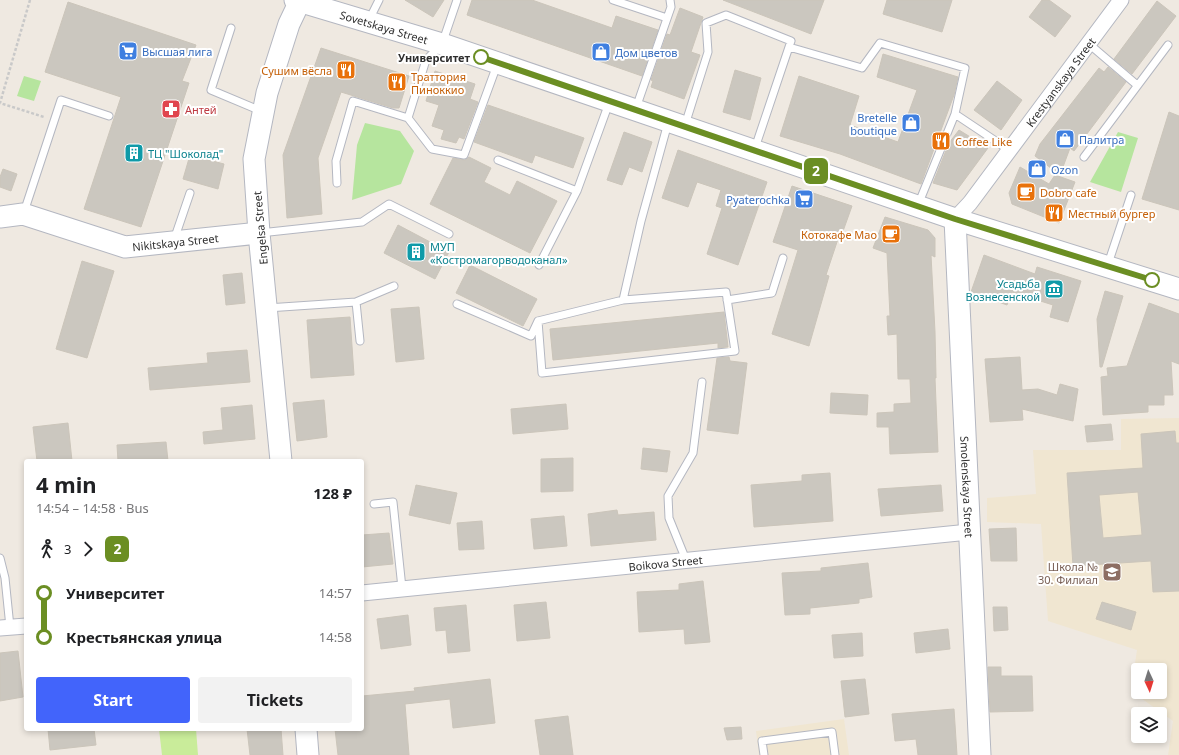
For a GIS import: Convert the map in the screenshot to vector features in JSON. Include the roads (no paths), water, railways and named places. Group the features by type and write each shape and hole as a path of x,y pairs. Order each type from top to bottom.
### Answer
{"main road":[{"name":"Sovetskaya Street","path":"299,0 442,44 955,219 1179,289"},
{"name":"Engelsa Street","path":"281,459 259,233 254,158 267,93 289,24 299,0"},
{"name":"Nikitskaya Street","path":"0,217 23,214 125,246 176,243 259,233"},
{"name":"Smolenskaya Street","path":"955,219 980,755"},
{"path":"306,731 308,755"}],"street":[{"name":"Krestyanskaya Street","path":"955,219 970,203 1121,0"},
{"name":"Boikova Street","path":"364,593 969,532"},
{"path":"5,627 24,626"}],"lane":[{"path":"368,21 379,0"},
{"path":"408,118 426,60 442,44 457,0"},
{"path":"613,0 667,18"},
{"path":"635,110 671,7 670,0"},
{"path":"623,300 641,221 677,124 708,52 706,23 726,15 791,41 755,150"},
{"path":"231,28 211,90 263,112"},
{"path":"789,47 862,68 880,43 965,68 955,114 917,206"},
{"path":"1089,44 1137,85"},
{"path":"1084,157 1168,45"},
{"path":"337,182 336,160 353,101 408,118 432,149 464,155 498,63"},
{"path":"23,214 61,100 109,116"},
{"path":"539,265 577,191 610,101"},
{"path":"955,114 1009,150"},
{"path":"498,160 577,191"},
{"path":"176,243 176,234 190,192"},
{"path":"1108,267 1131,195"},
{"path":"259,233 362,222 389,204 449,234"},
{"path":"727,300 772,293 783,258"},
{"path":"266,308 356,302 394,286"},
{"path":"726,292 734,351 542,373 538,321 623,300 726,292"},
{"path":"356,302 360,341"},
{"path":"457,304 531,336 538,321"},
{"path":"686,560 669,518 668,496 694,453 702,382"},
{"path":"374,504 393,502 402,588"},
{"path":"0,558 5,578 5,627"},
{"path":"764,755 762,741 832,732 835,755"}],"place":[{"name":"Высшая лига","path":"128,51"},
{"name":"Дом цветов","path":"601,52"},
{"name":"Университет","path":"481,57"},
{"name":"Сушим вёсла","path":"346,70"},
{"name":"Траттория Пиноккио","path":"397,82"},
{"name":"Антей","path":"171,109"},
{"name":"Bretelle boutique","path":"911,123"},
{"name":"Палитра","path":"1065,139"},
{"name":"Coffee Like","path":"941,141"},
{"name":"ТЦ \"Шоколад\"","path":"134,153"},
{"name":"Ozon","path":"1037,169"},
{"name":"Dobro cafe","path":"1026,192"},
{"name":"Pyaterochka","path":"804,199"},
{"name":"Местный бургер","path":"1054,213"},
{"name":"Котокафе Мао","path":"891,234"},
{"name":"МУП «Костромагорводоканал»","path":"416,252"},
{"name":"Усадьба Вознесенской","path":"1054,289"},
{"name":"Школа № 30. Филиал","path":"1112,572"}]}
